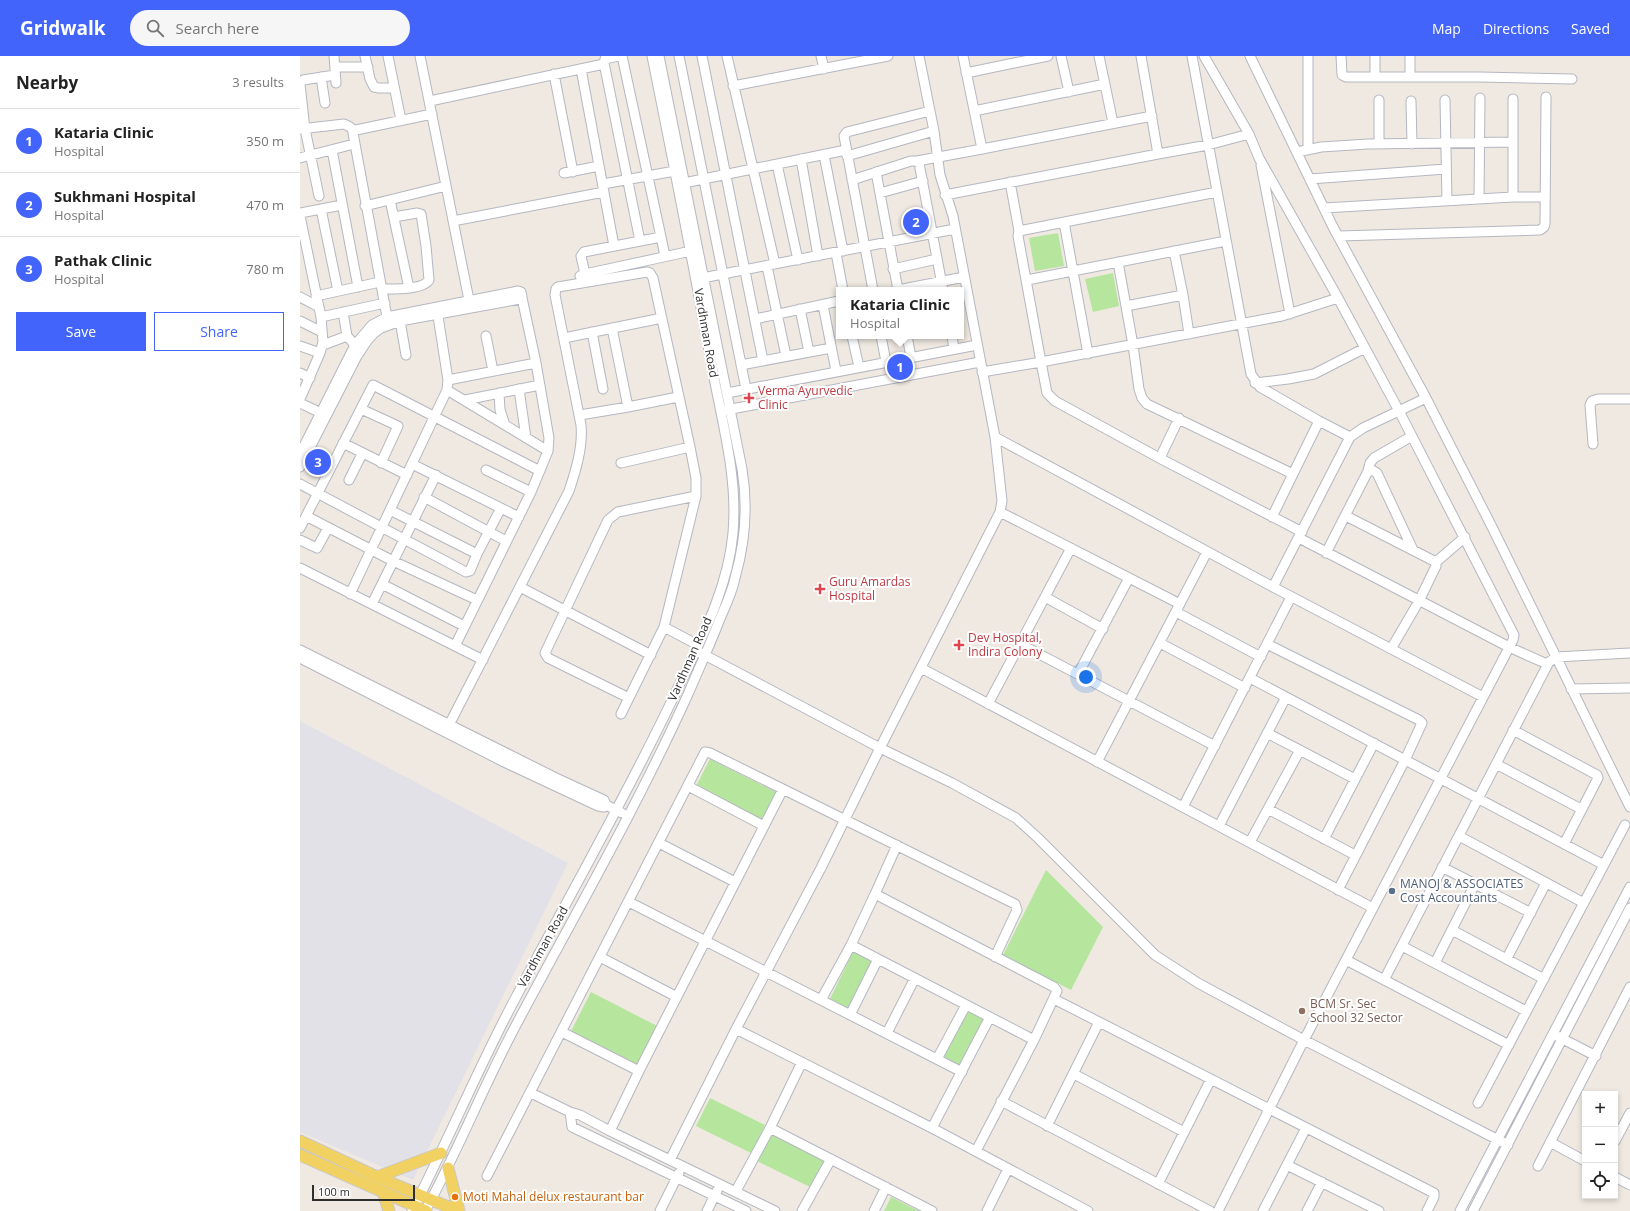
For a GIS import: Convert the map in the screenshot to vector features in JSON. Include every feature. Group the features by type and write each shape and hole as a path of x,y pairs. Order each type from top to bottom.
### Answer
{"main road":[{"path":"300,1141 377,1177 458,1211"},
{"path":"377,1177 441,1153"},
{"path":"300,1154 383,1192 413,1208 426,1211"},
{"path":"448,1168 458,1211"},
{"path":"383,1192 389,1211"}],"street":[{"path":"334,56 335,75"},
{"path":"366,56 374,86 379,88 394,88"},
{"path":"388,56 401,120"},
{"path":"420,56 470,305"},
{"path":"618,56 605,59 604,64 640,241"},
{"path":"622,56 665,256"},
{"name":"Vardhman Road","path":"426,1211 448,1168 513,1030 628,816 673,728 705,655 735,580 743,538 745,517 744,485 727,393 700,279 691,251 652,56"},
{"name":"Vardhman Road","path":"413,1208 512,1005 617,810 697,648 720,592 730,553 734,515 731,470 720,411 684,183 659,56"},
{"path":"679,56 746,389"},
{"path":"702,56 763,361"},
{"path":"727,56 754,168 786,356"},
{"path":"821,56 824,68"},
{"path":"733,86 888,56"},
{"path":"670,1160 736,1029 845,820 1000,512 1002,500 995,437 955,229 938,158 919,56"},
{"path":"963,56 982,149"},
{"path":"966,73 1005,60 1048,56"},
{"path":"1061,56 1069,92"},
{"path":"1099,56 1113,123"},
{"path":"1141,56 1158,154"},
{"path":"1192,56 1251,374 1255,383 1260,387 1319,422 1350,437"},
{"path":"1204,56 1399,411 1514,635 1513,640 1441,779 1304,1040 1218,1211"},
{"path":"1250,56 1338,236 1426,398 1492,527 1630,807"},
{"path":"1308,56 1308,149"},
{"path":"1341,56 1343,76 1572,79"},
{"path":"1375,56 1375,77"},
{"path":"1410,56 1410,77"},
{"path":"430,100 604,64"},
{"path":"318,196 311,155 303,129 300,84 303,80 335,75 368,67"},
{"path":"581,69 614,246"},
{"path":"554,74 569,173 599,166"},
{"path":"321,77 325,103"},
{"path":"974,111 1105,84"},
{"path":"1338,236 1540,230 1545,224 1546,97"},
{"path":"1479,199 1480,98"},
{"path":"1512,99 1513,197"},
{"path":"1379,100 1379,144"},
{"path":"1411,100 1412,144"},
{"path":"1445,100 1447,201"},
{"path":"872,287 846,153 844,139 845,134 847,132 930,111"},
{"path":"354,131 432,114"},
{"path":"852,180 911,161 938,158 1152,116"},
{"path":"303,129 344,124 354,131"},
{"path":"354,131 352,136 387,317"},
{"path":"684,183 800,159 846,153 934,131"},
{"path":"946,195 1208,144 1248,134"},
{"path":"1297,152 1308,149 1379,144 1512,142"},
{"path":"300,158 354,144"},
{"path":"332,150 358,286"},
{"path":"824,155 839,252 843,287"},
{"path":"1259,158 1290,314"},
{"path":"800,159 818,256"},
{"path":"917,161 923,181 942,286"},
{"path":"777,164 798,260"},
{"path":"453,221 604,188 628,180 675,170"},
{"path":"1310,179 1446,170"},
{"path":"876,172 897,287"},
{"path":"880,193 923,181"},
{"path":"1010,182 1019,231 1018,236 1041,362 1047,393 1052,399 1160,458 1272,516 1326,553 1509,647 1547,664"},
{"path":"365,206 446,186"},
{"path":"1019,231 1217,192"},
{"path":"1324,208 1513,197 1546,197"},
{"path":"390,200 409,288"},
{"path":"300,213 342,205"},
{"path":"321,209 338,291"},
{"path":"316,296 358,286 381,285 409,288 426,284 429,280 422,216 420,213 416,213 394,217"},
{"path":"300,216 319,307 322,332 321,349 300,400"},
{"path":"1064,222 1088,354"},
{"path":"700,279 955,229"},
{"path":"585,274 582,253 662,237"},
{"path":"1026,280 1226,241"},
{"path":"570,285 585,274 691,251"},
{"path":"1174,251 1189,334"},
{"path":"894,268 937,259"},
{"path":"1118,262 1139,388 1142,398 1150,406 1179,418 1293,474"},
{"path":"449,725 569,491 576,466 582,438 580,415 555,292 558,287 645,272 650,273 653,278 690,447 696,478 696,496 664,627 620,714"},
{"path":"931,287 942,286 964,277"},
{"path":"1126,306 1183,295"},
{"path":"300,298 319,307"},
{"path":"300,454 356,345 372,326 387,317 522,298 540,385 549,438 548,451 531,492 455,646"},
{"path":"720,411 981,367 1041,362 1088,354 1290,314 1338,298"},
{"path":"755,319 836,302"},
{"path":"320,317 385,303"},
{"path":"823,304 836,371"},
{"path":"800,309 809,352"},
{"path":"300,467 358,356 374,333 381,328 400,321 437,311"},
{"path":"350,594 447,390 448,380 437,311"},
{"path":"342,312 347,336 356,345"},
{"path":"564,338 662,318"},
{"path":"300,321 322,332"},
{"path":"400,321 406,355"},
{"path":"612,328 628,407"},
{"path":"592,332 603,389"},
{"path":"300,346 321,349 347,336"},
{"path":"486,336 493,371"},
{"path":"853,339 858,367"},
{"path":"882,339 886,362"},
{"path":"908,339 911,357"},
{"path":"952,339 954,349"},
{"path":"727,393 976,344"},
{"path":"741,365 831,348"},
{"path":"1255,383 1314,374 1365,348"},
{"path":"448,380 536,363"},
{"path":"300,373 310,378"},
{"path":"300,528 373,385 540,471"},
{"path":"465,400 540,385"},
{"path":"519,389 526,438"},
{"path":"447,390 548,451"},
{"path":"499,393 500,410 505,424"},
{"path":"580,415 678,397"},
{"path":"1273,587 1350,437 1363,428 1426,398"},
{"path":"1593,444 1590,405 1592,401 1598,399 1630,399"},
{"path":"300,403 321,413"},
{"path":"361,409 398,426 381,463"},
{"path":"1160,458 1179,418"},
{"path":"1272,516 1319,422"},
{"path":"300,432 309,436"},
{"path":"1326,553 1368,471 1370,463 1374,458 1412,436"},
{"path":"995,437 1291,597 1483,697"},
{"path":"343,444 407,475"},
{"path":"621,463 690,447"},
{"path":"349,480 362,454"},
{"path":"412,464 518,517"},
{"path":"486,470 531,492"},
{"path":"1368,471 1372,470 1377,473 1413,550"},
{"path":"372,604 436,475"},
{"path":"300,484 382,527 403,540 466,572 470,571 500,508"},
{"path":"629,698 546,656 545,653 608,520 618,512 696,496"},
{"path":"424,497 506,541"},
{"path":"390,510 477,554"},
{"path":"1000,512 1129,578 1261,657"},
{"path":"306,516 393,561 477,600"},
{"path":"1346,516 1436,562"},
{"path":"300,540 318,548 328,528"},
{"path":"1390,649 1419,601 1436,566 1436,562 1465,537"},
{"path":"988,704 1071,548"},
{"path":"1097,762 1207,552"},
{"path":"300,568 483,660"},
{"path":"1078,674 1129,578"},
{"path":"382,584 464,626"},
{"path":"520,587 651,654"},
{"path":"1045,597 1103,628"},
{"path":"1183,807 1291,597"},
{"path":"664,627 697,648 705,655 880,748 952,783 1016,818 1162,960 1198,983 1304,1040 1508,1145"},
{"path":"1160,643 1245,688"},
{"path":"1020,644 1215,746"},
{"path":"1267,644 1419,720 1422,723 1405,760 1338,890"},
{"path":"300,650 556,778 604,800 606,805 628,816"},
{"path":"1384,980 1547,664 1556,657 1630,653"},
{"path":"300,658 504,762 598,806 604,807 606,805"},
{"path":"921,668 1373,908"},
{"path":"1250,678 1604,865"},
{"path":"1571,689 1630,688"},
{"path":"1219,826 1286,697"},
{"path":"1513,730 1597,775 1598,778 1564,844"},
{"path":"1267,733 1355,779"},
{"path":"1324,839 1374,743"},
{"path":"1250,842 1300,750"},
{"path":"487,1176 705,752 897,845 1017,906 1017,910 995,957"},
{"path":"1496,764 1581,809"},
{"path":"688,786 764,826"},
{"path":"610,1131 639,1071 783,789"},
{"path":"1268,809 1355,855"},
{"path":"1478,1103 1625,826"},
{"path":"1459,836 1584,903"},
{"path":"658,843 735,882"},
{"path":"821,1000 851,945 897,845"},
{"path":"1442,867 1531,913"},
{"path":"1507,958 1546,883"},
{"path":"1435,963 1475,884"},
{"path":"1460,1211 1630,887"},
{"path":"874,894 1054,987 1057,991 1034,1040 976,1151"},
{"path":"629,902 962,1072"},
{"path":"1473,1211 1630,908"},
{"path":"1452,930 1544,978"},
{"path":"851,945 1034,1040"},
{"path":"1402,946 1526,1011"},
{"path":"600,957 677,997"},
{"path":"850,1015 878,959"},
{"path":"1346,960 1508,1045"},
{"path":"887,1034 915,978"},
{"path":"1538,1166 1596,1056 1630,987"},
{"path":"1054,999 1434,1193 1434,1197 1427,1211"},
{"path":"937,1059 966,1004"},
{"path":"932,1128 990,1017"},
{"path":"1047,1126 1099,1022"},
{"path":"736,1029 932,1128 1088,1211"},
{"path":"562,1032 639,1071"},
{"path":"1553,1034 1596,1056"},
{"path":"736,1191 770,1128 802,1062"},
{"path":"1074,1074 1184,1132"},
{"path":"1158,1184 1211,1080"},
{"path":"531,1093 570,1112 580,1115 775,1211"},
{"path":"1001,1101 1210,1211"},
{"path":"570,1112 572,1127 746,1211"},
{"path":"1618,1136 1629,1116"},
{"path":"770,1128 932,1211"},
{"path":"1263,1211 1306,1128"},
{"path":"1550,1142 1582,1159"},
{"path":"802,1211 831,1160"},
{"path":"1287,1164 1379,1211"},
{"path":"660,1211 682,1166"},
{"path":"987,1211 1008,1169"},
{"path":"1618,1179 1630,1185"},
{"path":"1307,1211 1322,1182"},
{"path":"707,1211 720,1184"},
{"path":"874,1211 886,1187"}],"shaded area":[{"path":"300,721 568,863 413,1180 300,1132"}],"green space":[{"path":"1058,233 1064,266 1035,271 1029,238"},
{"path":"1113,273 1119,306 1093,312 1085,279"},
{"path":"710,759 778,793 762,825 694,790"},
{"path":"1046,870 1103,927 1071,990 1003,955"},
{"path":"854,950 873,960 848,1010 829,1001"},
{"path":"591,992 661,1028 641,1066 571,1031"},
{"path":"967,1009 986,1019 961,1068 942,1058"},
{"path":"710,1098 765,1125 751,1153 696,1126"},
{"path":"771,1133 826,1159 812,1188 757,1161"},
{"path":"891,1197 919,1211 884,1211"}],"place":[{"name":"Sukhmani Hospital","path":"916,222"},
{"name":"Kataria Clinic","path":"900,367"},
{"name":"Verma Ayurvedic Clinic","path":"749,398"},
{"name":"Pathak Clinic","path":"318,462"},
{"name":"Guru Amardas Hospital","path":"820,589"},
{"name":"Dev Hospital, Indira Colony","path":"959,645"},
{"name":"MANOJ & ASSOCIATES Cost Accountants","path":"1392,891"},
{"name":"BCM Sr. Sec School 32 Sector","path":"1302,1011"},
{"name":"Moti Mahal delux restaurant bar","path":"455,1197"}]}
